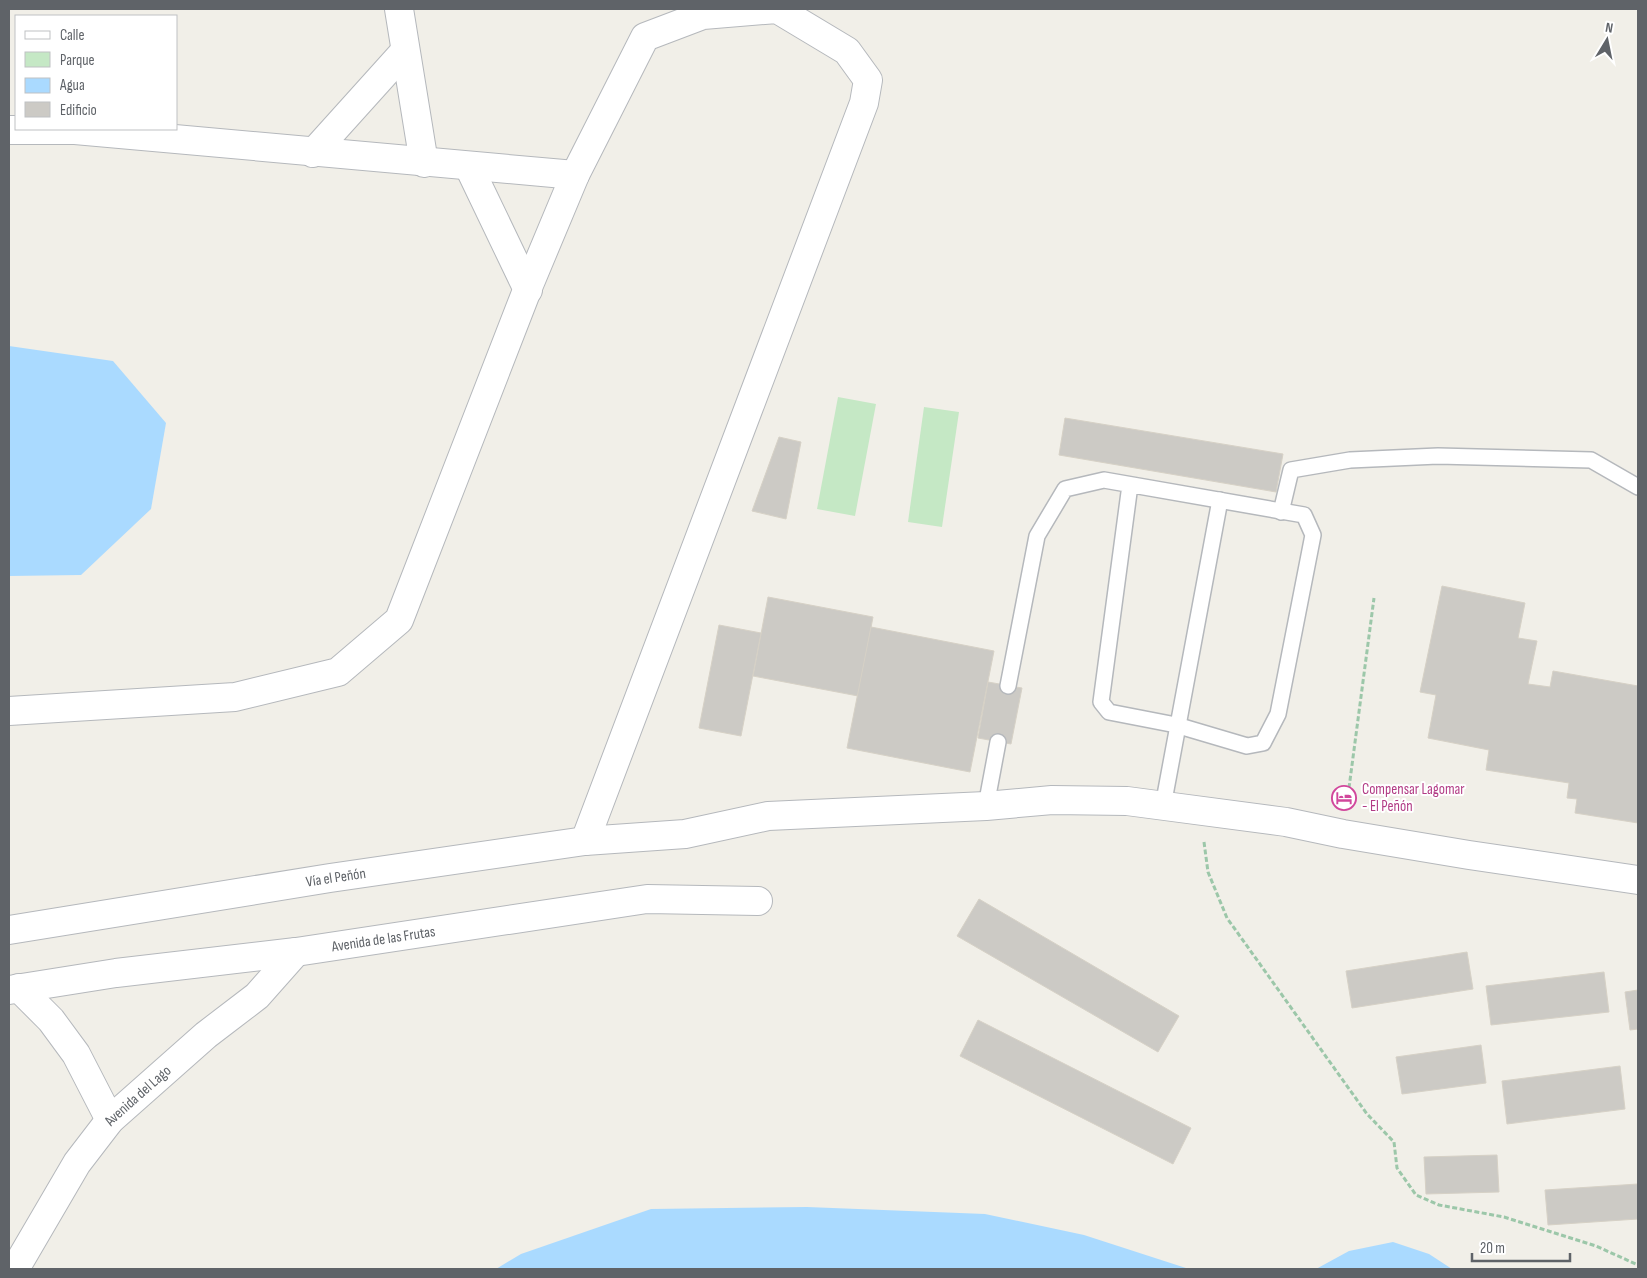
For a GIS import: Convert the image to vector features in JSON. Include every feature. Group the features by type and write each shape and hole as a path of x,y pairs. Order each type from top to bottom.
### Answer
{"street":[{"path":"399,9 404,52 424,163"},
{"path":"9,712 235,697 338,672 399,620 575,175 645,37 705,12 777,9 847,51 868,80 864,103 585,841"},
{"path":"313,152 404,52"},
{"path":"9,130 76,130 424,163 575,175"},
{"path":"469,166 528,290"},
{"name":"Vía el Peñón","path":"9,930 330,878 585,841 686,834 768,816 986,806 1052,800 1127,801 1286,822 1343,834 1638,880"},
{"name":"Avenida de las Frutas","path":"14,989 116,973 296,952 647,898 758,900"},
{"name":"Avenida del Lago","path":"15,1269 77,1163 110,1120 200,1040 257,996 296,952"},
{"path":"14,989 52,1020 76,1054 110,1120"}],"lane":[{"path":"1282,512 1290,470 1350,460 1438,456 1591,460 1638,487"},
{"path":"1008,686 1037,536 1065,489 1104,480 1304,516 1313,535 1278,714 1263,743 1247,746 1176,726 1109,712 1101,702 1130,485"},
{"path":"1163,806 1176,726 1220,500"},
{"path":"986,806 998,742"}],"path":[{"path":"1343,834 1374,598"},
{"path":"1207,812 1203,832 1208,872 1227,918 1367,1114 1394,1142 1397,1168 1416,1195 1439,1206 1504,1217 1596,1246 1638,1265"}],"green space":[{"path":"838,397 876,404 855,516 817,509"},
{"path":"924,407 959,412 942,527 908,522"}],"water":[{"path":"9,346 113,361 166,423 151,509 81,575 9,576"},
{"path":"807,1207 985,1214 1084,1235 1189,1269 496,1269 521,1254 651,1209"},
{"path":"1393,1242 1429,1254 1452,1269 1316,1269 1349,1251"}],"building":[{"path":"1065,418 1283,454 1276,492 1059,455"},
{"path":"779,437 801,442 786,519 752,511"},
{"path":"1442,586 1525,603 1518,638 1537,641 1528,684 1550,687 1553,671 1638,686 1638,823 1575,813 1577,799 1567,798 1569,783 1486,770 1489,750 1428,738 1436,695 1420,692"},
{"path":"768,597 873,617 858,696 753,676"},
{"path":"719,625 761,633 741,736 699,728"},
{"path":"871,627 994,651 970,772 847,748"},
{"path":"988,682 1022,688 1011,744 978,738"},
{"path":"979,899 1179,1016 1158,1052 957,936"},
{"path":"1467,952 1473,989 1352,1008 1346,971"},
{"path":"1604,972 1609,1012 1491,1025 1486,986"},
{"path":"1638,990 1638,1029 1630,1030 1625,992"},
{"path":"978,1020 1191,1128 1173,1164 960,1056"},
{"path":"1481,1045 1486,1083 1402,1094 1396,1057"},
{"path":"1620,1066 1625,1109 1507,1124 1502,1081"},
{"path":"1497,1155 1499,1192 1426,1194 1424,1157"},
{"path":"1638,1184 1638,1219 1548,1225 1545,1190"}],"place":[{"name":"Compensar Lagomar - El Peñón","path":"1344,798"}]}
